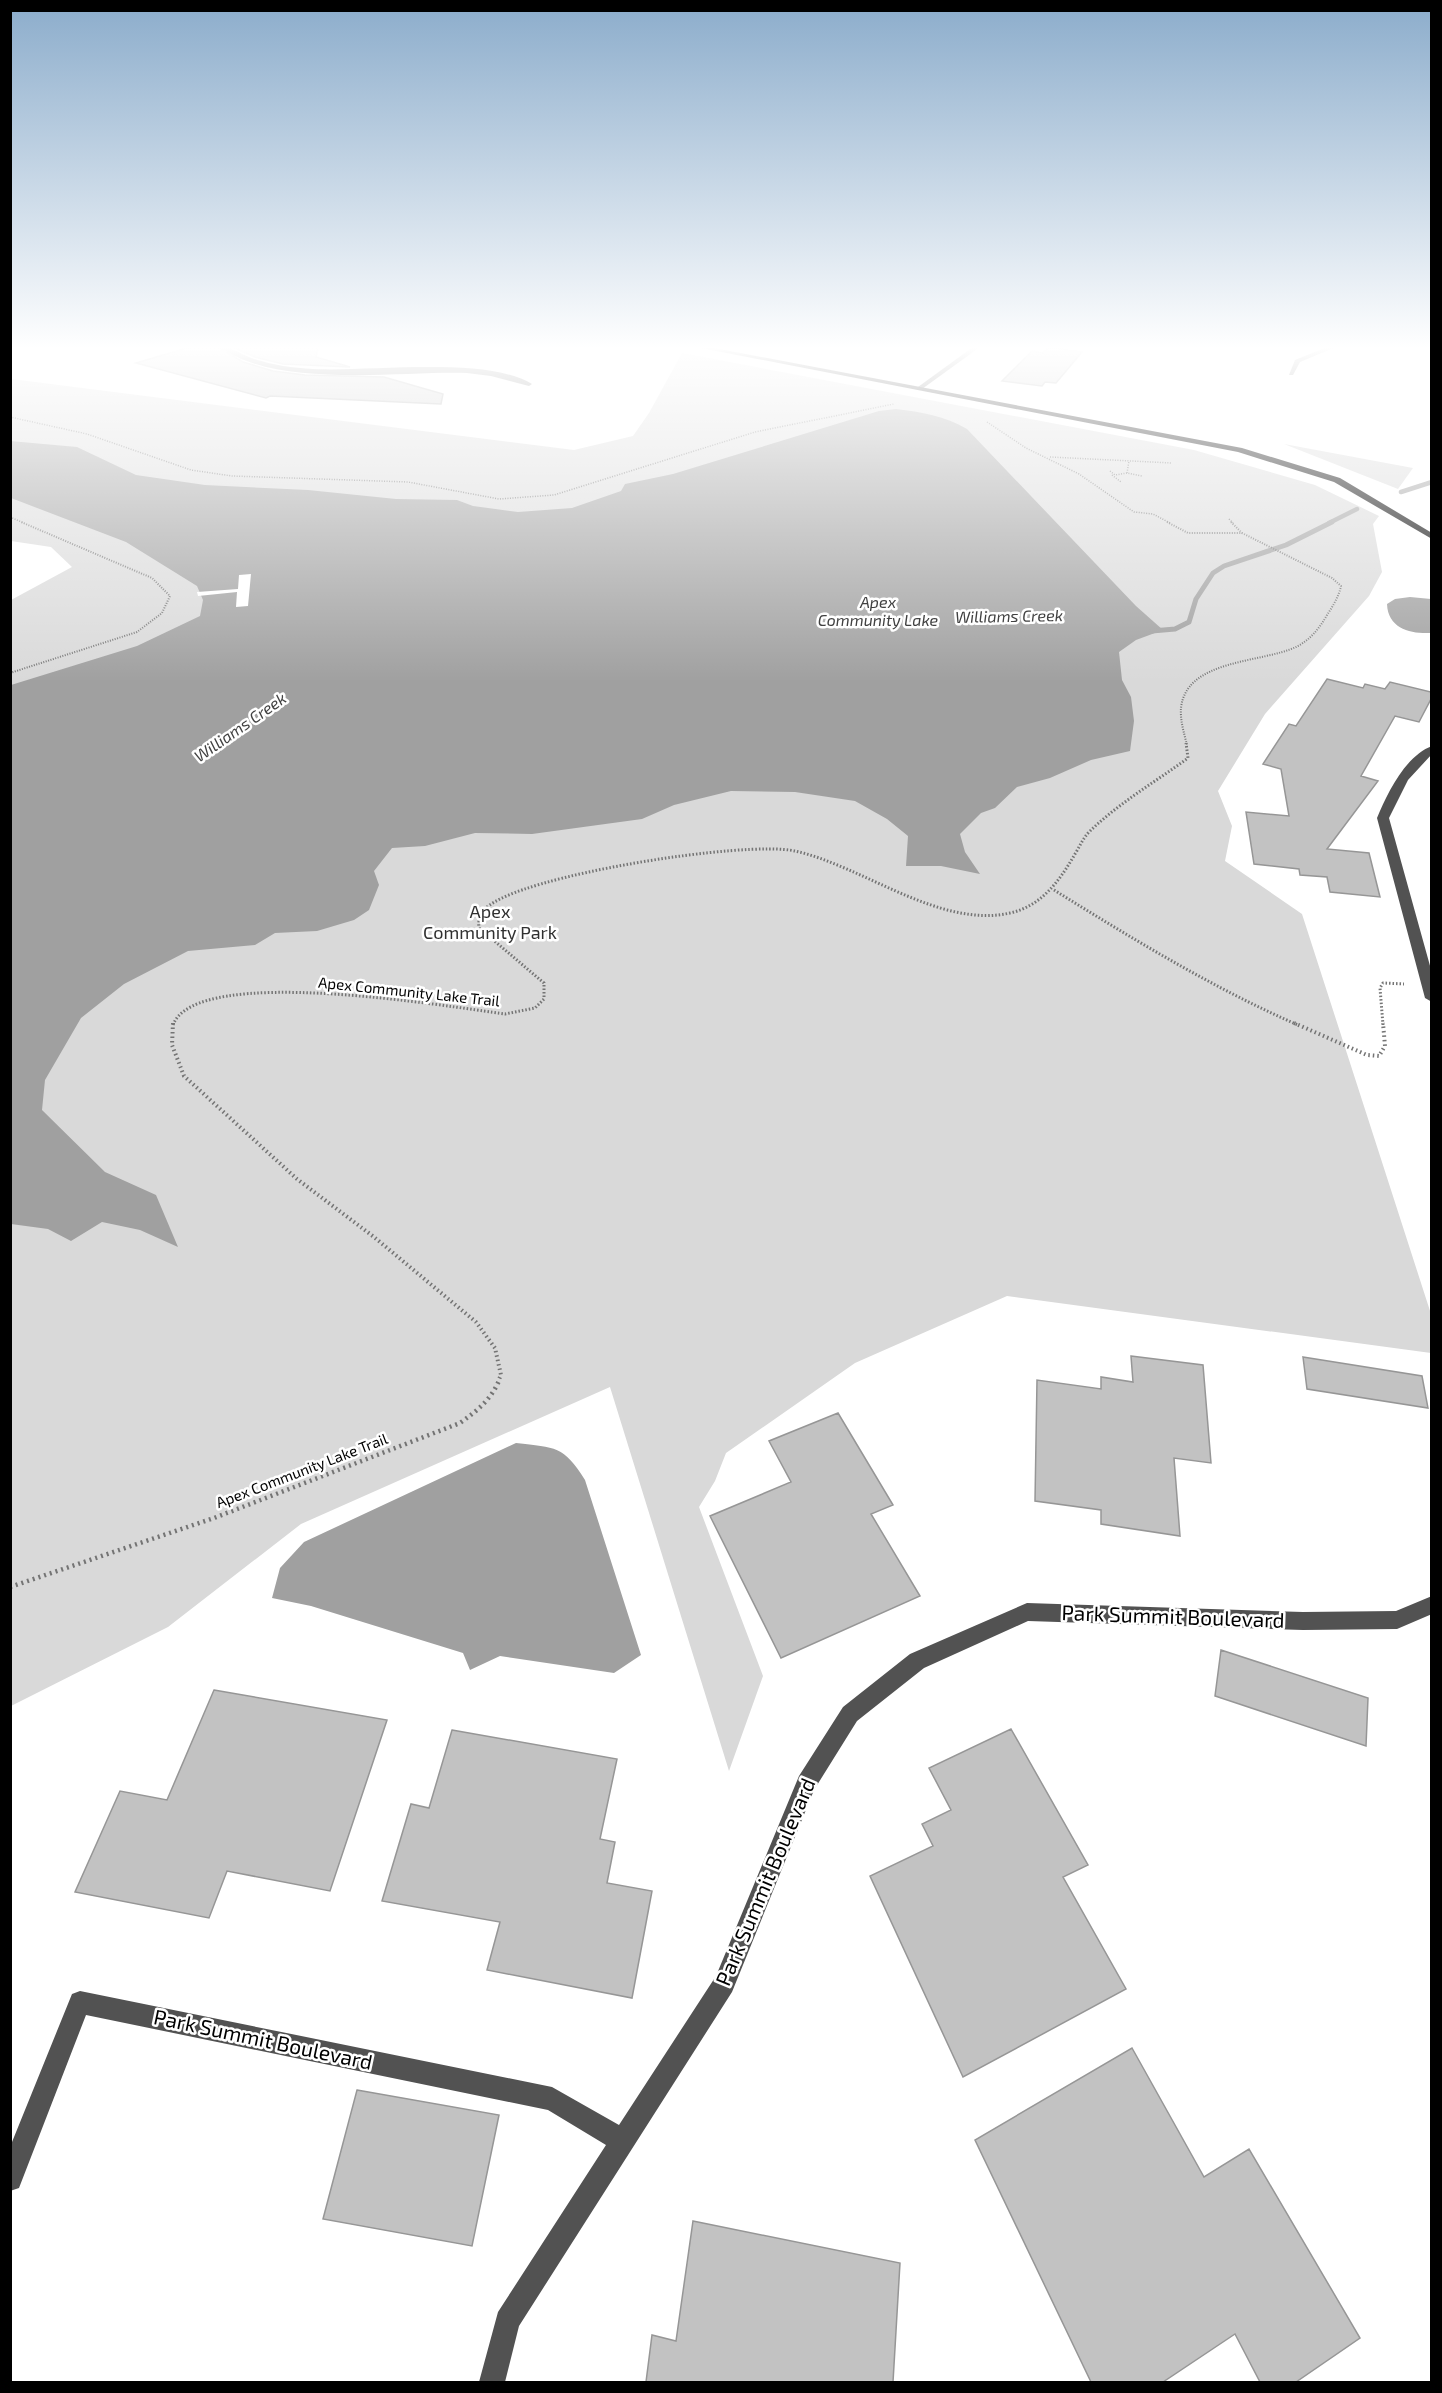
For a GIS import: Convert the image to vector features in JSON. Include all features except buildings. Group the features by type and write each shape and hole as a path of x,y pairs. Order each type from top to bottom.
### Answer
{"main road":[{"path":"1270,459 1337,480 1431,537"}],"street":[{"path":"1431,749 1422,754 1387,805 1383,818 1431,998"},
{"name":"Park Summit Boulevard","path":"492,2382 507,2321 724,1984 806,1783 850,1714 917,1661 1027,1612 1304,1621 1397,1620 1431,1605"},
{"name":"Park Summit Boulevard","path":"10,2179 80,2002 552,2099 622,2140"}],"path":[{"path":"158,459 191,470 232,476 408,482 478,497 519,499 554,495 670,459"},
{"name":"Apex Community Lake Trail","path":"10,1587 214,1518 460,1423 484,1405 495,1391 501,1375 495,1348 476,1322 374,1237 297,1179 184,1076 174,1059 170,1040 173,1024 179,1013 192,1004 212,997 291,992 505,1014 527,1011 541,1005 546,999 544,983 479,928 477,920 479,913 502,897 552,881 687,855 792,850 817,856 921,899 981,915 1011,913 1037,903 1054,890 1086,834 1188,758 1188,741 1181,718 1182,702 1188,689 1199,678 1216,669 1280,654 1311,638 1340,592 1341,586 1317,569 1242,533 1181,531 1153,514 1134,512 1052,459"},
{"path":"1094,459 1172,463"},
{"path":"1126,473 1129,460"},
{"path":"1120,470 1142,476"},
{"path":"1110,471 1116,475"},
{"path":"1121,482 1112,475 1126,473"},
{"path":"10,517 152,578 170,596 168,609 155,621 137,632 10,673"},
{"path":"1229,519 1242,533"},
{"path":"1054,890 1122,932 1252,1005 1367,1055 1379,1056 1385,1046 1380,988 1383,983 1426,985"}],"green space":[{"name":"Apex Community Park","path":"11,459 1224,459 1315,485 1379,516 1373,524 1382,572 1369,596 1265,714 1218,791 1232,826 1225,861 1302,914 1431,1314 1431,1353 1007,1296 855,1363 726,1453 715,1481 699,1507 763,1676 729,1771 610,1387 301,1524 168,1627 11,1706 11,600 72,567 51,547 11,541"},
{"path":"1321,459 1363,459 1413,468 1398,489"}],"water":[{"name":"Apex Community Lake","path":"10,459 102,459 136,475 205,485 308,490 396,499 457,500 473,506 518,512 572,508 621,491 625,484 673,474 723,459 995,459 1136,606 1163,630 1136,640 1119,652 1122,680 1131,697 1134,721 1130,751 1091,760 1050,778 1017,787 995,808 981,813 960,834 965,852 980,874 941,866 906,866 908,836 887,819 855,801 795,792 731,791 674,805 642,819 532,834 475,833 425,846 392,848 374,871 379,885 369,910 354,920 317,931 275,933 255,945 188,951 124,984 81,1018 45,1080 42,1110 105,1172 156,1195 178,1247 140,1230 102,1222 71,1241 48,1229 11,1224 11,685 137,646 200,616 203,600 197,586 126,542 11,498"},
{"path":"1410,597 1431,599 1431,633 1409,631 1391,619 1387,604 1395,599"},
{"path":"516,1443 557,1450 571,1460 585,1480 641,1655 614,1673 500,1656 470,1670 463,1653 311,1606 272,1598 280,1568 304,1542"}],"pier":[{"path":"251,574 248,606 236,607 237,592 198,596 197,592 238,589 239,575"}],"waterway":[{"name":"Williams Creek","path":"1401,492 1432,482"},
{"name":"Williams Creek","path":"1329,523 1357,509"},
{"name":"Williams Creek","path":"1152,631 1175,629 1189,622 1196,599 1213,573 1224,566 1286,545 1332,522"}]}
